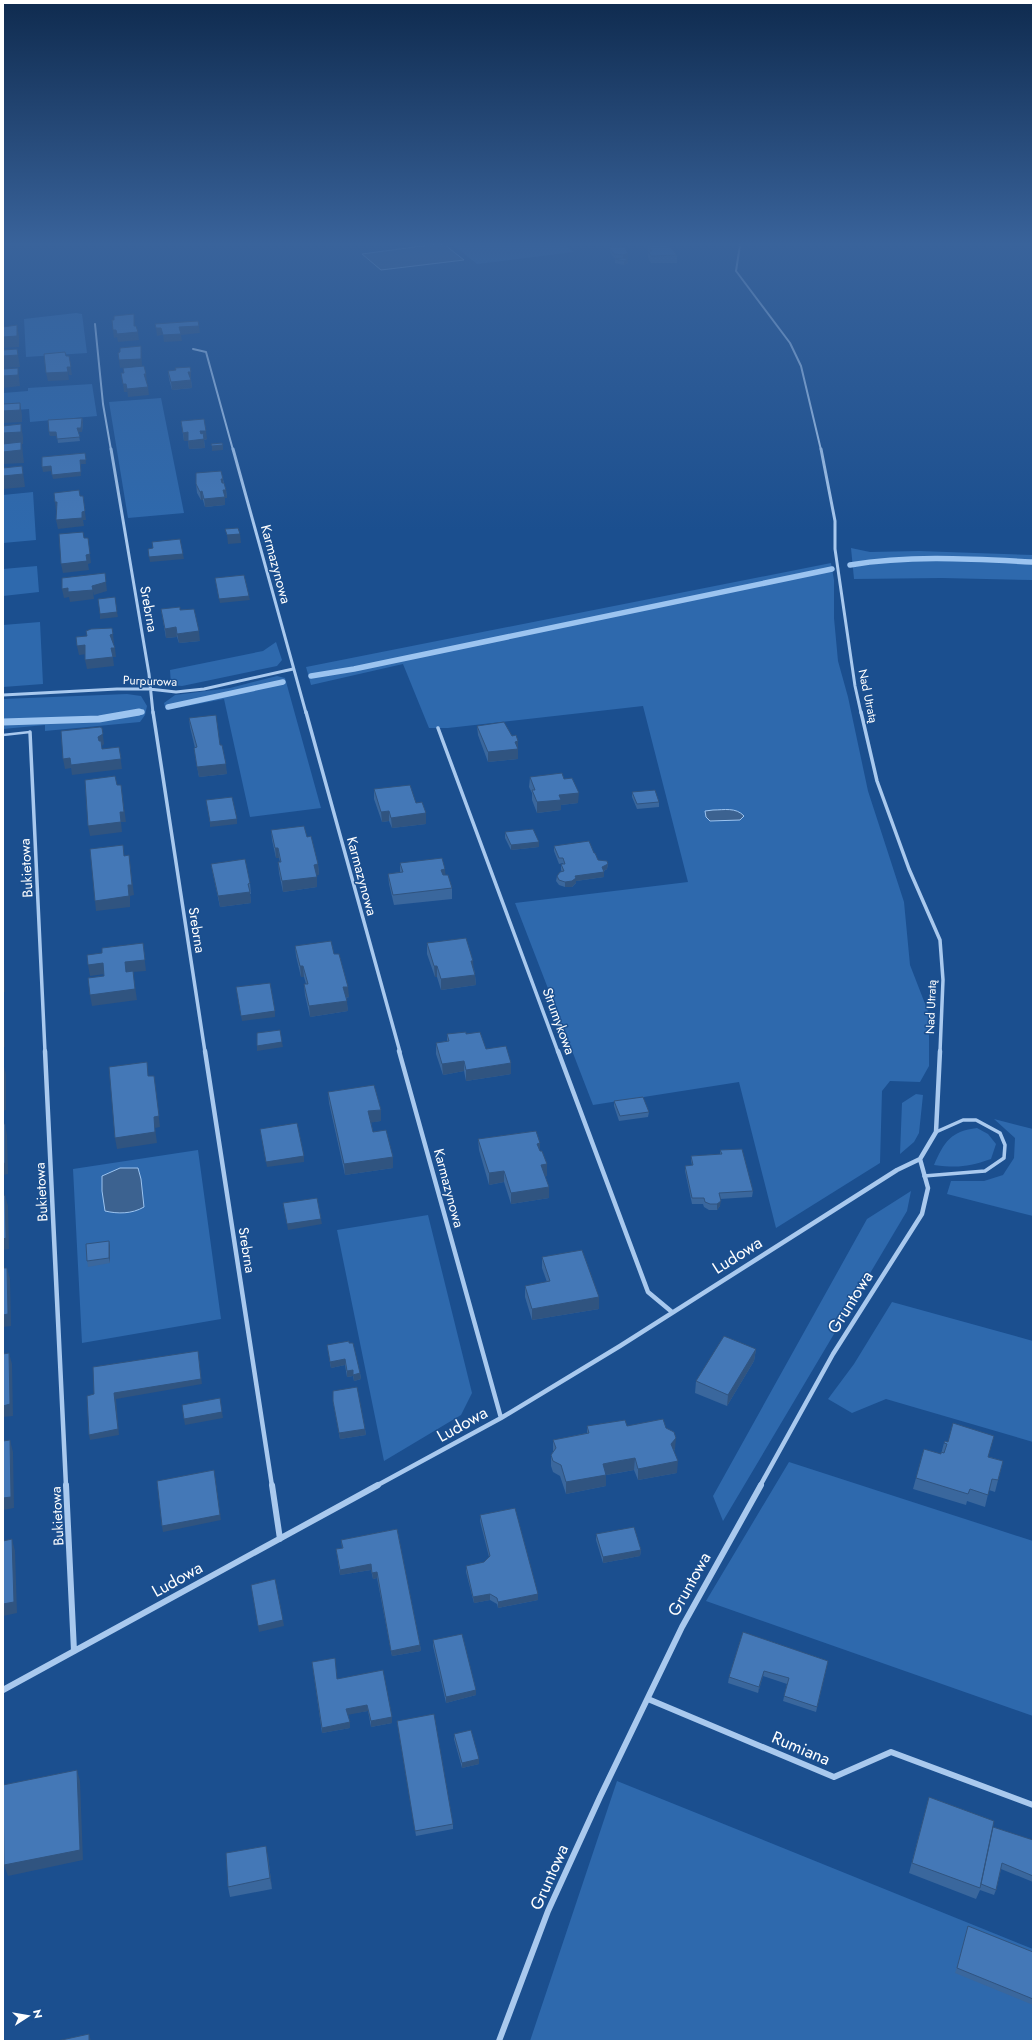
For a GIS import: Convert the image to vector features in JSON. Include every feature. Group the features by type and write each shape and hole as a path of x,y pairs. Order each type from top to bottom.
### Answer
{"street":[{"name":"Srebrna","path":"97,340 103,404 149,674 149,689 280,1539"},
{"name":"Nad Utratą","path":"788,340 806,383 831,497 835,521 835,549 840,572 843,613 855,686 876,774 909,869 940,940 943,980 936,1132 920,1159"},
{"name":"Karmazynowa","path":"193,349 206,352 501,1418"},
{"name":"Purpurowa","path":"3,695 149,689 183,691 294,669"},
{"name":"Strumykowa","path":"438,728 648,1292 672,1312"},
{"name":"Bukietowa","path":"30,732 74,1651"},
{"name":"Ludowa","path":"3,1690 501,1418 620,1346 897,1170 920,1159"},
{"name":"Gruntowa","path":"499,2041 548,1911 600,1797 682,1627 833,1354 922,1214 928,1188 920,1159"},
{"name":"Rumiana","path":"648,1699 834,1777 891,1752 1033,1805"}],"lane":[{"path":"3,735 30,732"},
{"path":"924,1176 985,1171 1004,1158 1005,1145 1000,1133 976,1120 962,1120 936,1132"}],"shaded area":[{"path":"25,340 85,340 87,353 26,357"},
{"path":"92,384 97,416 30,422 29,409 3,411 3,393 28,391 28,388"},
{"path":"161,398 184,513 128,518 109,402"},
{"path":"33,492 36,540 3,543 3,495"},
{"path":"851,548 870,552 919,551 1033,555 1033,580 942,578 854,579"},
{"path":"831,563 834,580 834,618 838,661 848,697 868,791 904,902 910,965 929,1014 929,1066 920,1082 890,1081 882,1091 880,1163 776,1228 739,1082 593,1105 515,903 688,882 643,706 448,728 429,728 403,664 311,685 306,667"},
{"path":"37,566 39,592 3,596 3,569"},
{"path":"40,622 43,684 3,687 3,625"},
{"path":"276,642 282,660 277,666 182,686 171,685 170,670 263,651"},
{"path":"277,676 285,678 321,808 250,817 224,699 166,710 164,703 175,695 230,688"},
{"path":"127,694 141,696 147,706 145,715 140,722 45,731 45,725 3,729 3,699"},
{"path":"734,810 744,816 740,820 710,821 706,817 705,811"},
{"path":"916,1094 923,1095 919,1133 914,1142 900,1154 902,1103"},
{"path":"994,1119 1033,1129 1033,1216 947,1194 951,1181 984,1181 1003,1175 1014,1158 1015,1138"},
{"path":"977,1128 988,1134 996,1144 991,1159 976,1164 963,1166 934,1165 941,1150 950,1139 961,1132"},
{"path":"198,1150 221,1319 82,1343 73,1169"},
{"path":"120,1168 138,1168 141,1179 144,1207 125,1213 105,1211 102,1191 102,1176"},
{"path":"911,1191 907,1211 723,1521 713,1496 867,1219"},
{"path":"428,1215 472,1393 461,1415 384,1461 337,1230"},
{"path":"892,1302 1033,1341 1033,1442 886,1399 852,1413 828,1399 854,1364"},
{"path":"789,1462 1033,1541 1033,1716 706,1601"},
{"path":"617,1781 1033,1949 1033,2041 530,2041"}],"building":[{"path":"141,346 141,359 119,360 118,353 120,352 120,348"},
{"path":"17,349 18,355 3,356 3,350"},
{"path":"65,352 66,356 69,356 71,367 67,367 68,372 46,373 44,354"},
{"path":"144,366 146,374 144,374 148,387 127,389 126,384 123,384 121,373 124,373 123,368"},
{"path":"190,367 191,372 188,372 191,380 171,382 168,371 176,370 175,368"},
{"path":"18,368 18,375 3,376 3,369"},
{"path":"20,403 20,410 3,411 3,404"},
{"path":"82,418 81,428 77,428 80,437 57,439 56,432 49,432 48,420"},
{"path":"204,419 206,431 200,431 201,434 203,433 204,439 188,441 188,432 183,433 181,421"},
{"path":"21,424 21,432 3,433 3,426"},
{"path":"21,442 21,450 3,452 3,444"},
{"path":"222,443 223,445 212,446 211,444"},
{"path":"85,453 86,460 80,460 81,472 52,475 51,466 42,467 42,457"},
{"path":"22,466 23,474 3,476 3,468"},
{"path":"221,471 223,479 221,479 222,483 224,483 226,490 223,490 225,497 204,499 202,491 200,492 196,484 196,473"},
{"path":"79,490 80,496 83,496 85,511 82,512 82,518 56,520 57,502 55,502 54,493"},
{"path":"238,528 240,534 227,535 225,529"},
{"path":"83,532 84,538 88,538 90,554 86,555 87,561 61,564 59,534"},
{"path":"180,539 183,554 149,557 148,549 153,548 152,542"},
{"path":"105,573 106,582 92,586 93,590 68,592 68,588 62,589 62,578"},
{"path":"244,575 249,596 219,599 215,578"},
{"path":"115,597 117,612 100,614 98,599"},
{"path":"180,607 180,610 194,609 199,631 177,634 176,627 165,629 161,609"},
{"path":"112,628 113,634 110,635 115,648 111,648 113,657 85,660 85,645 77,646 76,637 87,636 86,631 91,629"},
{"path":"216,715 220,745 222,745 226,764 197,767 194,748 197,747 189,718"},
{"path":"504,722 512,736 516,735 518,741 515,742 518,749 488,752 477,726"},
{"path":"102,728 103,734 98,737 99,741 101,741 102,749 119,747 121,759 71,765 70,758 63,759 61,731"},
{"path":"562,773 564,779 572,778 579,793 559,795 561,800 537,802 532,790 535,790 530,777"},
{"path":"115,776 117,785 121,785 124,812 120,812 121,822 88,826 85,780"},
{"path":"410,785 416,803 422,802 426,813 391,818 389,811 381,812 374,789"},
{"path":"655,790 659,802 637,804 632,792"},
{"path":"232,797 237,819 210,822 206,800"},
{"path":"304,826 307,837 311,836 318,864 314,865 317,877 282,881 278,862 281,862 278,848 275,848 271,830"},
{"path":"533,829 539,842 511,845 505,832"},
{"path":"589,841 598,860 607,861 608,864 602,867 604,872 575,876 576,878 572,881 565,882 559,880 557,876 560,872 564,871 561,864 565,864 563,858 559,858 554,846"},
{"path":"123,845 124,856 129,855 132,885 128,885 129,896 95,901 90,849"},
{"path":"442,858 445,869 441,870 443,875 448,875 452,888 393,895 388,874 403,872 400,863"},
{"path":"245,859 250,883 248,884 250,892 218,896 211,864"},
{"path":"466,938 473,961 471,961 475,975 441,979 437,966 434,966 427,943"},
{"path":"331,941 334,954 339,954 348,987 343,987 347,1001 309,1006 304,984 308,984 303,966 300,966 295,946"},
{"path":"143,943 145,960 125,962 126,972 133,971 135,989 90,995 88,978 104,976 103,963 88,965 87,955 102,953 102,948"},
{"path":"270,983 275,1011 241,1016 236,987"},
{"path":"280,1030 282,1042 257,1046 257,1033"},
{"path":"466,1032 466,1034 480,1032 486,1049 506,1046 511,1063 466,1070 464,1061 442,1064 436,1043 449,1041 447,1034"},
{"path":"147,1062 148,1076 154,1076 159,1116 154,1117 155,1132 115,1138 109,1067"},
{"path":"3,1063 4,1099 3,1099"},
{"path":"374,1085 381,1110 368,1111 373,1132 386,1130 393,1157 344,1164 328,1092"},
{"path":"643,1097 649,1112 620,1116 614,1101"},
{"path":"297,1123 304,1156 266,1162 260,1129"},
{"path":"3,1124 5,1124 5,1163 3,1164"},
{"path":"536,1131 540,1143 537,1144 540,1151 542,1151 547,1164 541,1165 549,1187 511,1193 504,1171 489,1173 478,1139"},
{"path":"742,1149 753,1191 719,1193 721,1201 717,1204 705,1202 704,1198 692,1198 685,1166 693,1165 691,1156 722,1154 720,1150"},
{"path":"5,1195 6,1238 3,1239 3,1196"},
{"path":"317,1198 321,1219 287,1224 283,1203"},
{"path":"109,1241 109,1258 87,1261 86,1244"},
{"path":"582,1250 599,1297 532,1309 525,1286 550,1281 542,1257"},
{"path":"3,1268 7,1268 8,1314 3,1315"},
{"path":"724,1336 756,1349 728,1395 696,1381"},
{"path":"349,1341 349,1343 353,1343 360,1373 353,1375 353,1370 347,1371 345,1359 330,1362 327,1345"},
{"path":"198,1351 201,1379 114,1393 118,1429 89,1435 87,1396 94,1394 93,1367"},
{"path":"9,1353 10,1404 3,1406 3,1354"},
{"path":"357,1387 365,1429 339,1433 333,1401 333,1391"},
{"path":"220,1398 222,1412 184,1419 182,1405"},
{"path":"663,1419 666,1428 674,1432 676,1438 671,1444 678,1461 638,1469 635,1458 618,1461 603,1464 606,1475 566,1482 561,1465 553,1461 551,1455 556,1448 553,1440 589,1433 587,1426 625,1420 627,1426"},
{"path":"953,1423 994,1436 988,1457 1003,1461 998,1480 992,1479 988,1495 970,1489 968,1494 916,1478 924,1449 941,1454 941,1452 944,1453 947,1444 944,1443 945,1441 948,1442"},
{"path":"10,1440 11,1497 3,1498 3,1441"},
{"path":"214,1470 220,1515 162,1526 157,1481"},
{"path":"515,1508 538,1594 498,1602 497,1598 490,1594 473,1597 466,1566 484,1562 490,1556 480,1515"},
{"path":"634,1527 641,1550 603,1557 596,1534"},
{"path":"397,1529 420,1645 391,1651 377,1572 372,1573 371,1564 340,1570 336,1549 343,1548 341,1540"},
{"path":"12,1539 14,1602 3,1604 3,1541"},
{"path":"275,1579 283,1620 258,1626 251,1585"},
{"path":"743,1632 828,1661 817,1707 784,1696 789,1678 764,1671 759,1687 729,1677"},
{"path":"462,1634 476,1690 446,1697 433,1640"},
{"path":"335,1658 337,1679 383,1670 392,1717 371,1721 367,1705 346,1709 350,1722 322,1728 312,1662"},
{"path":"434,1714 453,1824 415,1831 397,1721"},
{"path":"471,1730 479,1759 462,1763 454,1734"},
{"path":"77,1770 80,1850 4,1865 3,1785"},
{"path":"929,1797 994,1821 980,1888 912,1863"},
{"path":"993,1827 1033,1840 1033,1876 1002,1863 996,1890 981,1884"},
{"path":"266,1846 270,1878 228,1887 226,1853"},
{"path":"968,1926 1033,1952 1033,1999 957,1968"},
{"path":"89,2034 89,2041 57,2041"}],"waterway":[{"path":"850,565 919,559 1033,562"},
{"path":"311,676 354,669 832,569"},
{"path":"168,707 283,682"},
{"path":"134,713 139,712"},
{"path":"134,713 142,712"},
{"path":"3,722 99,719 134,713"}]}
